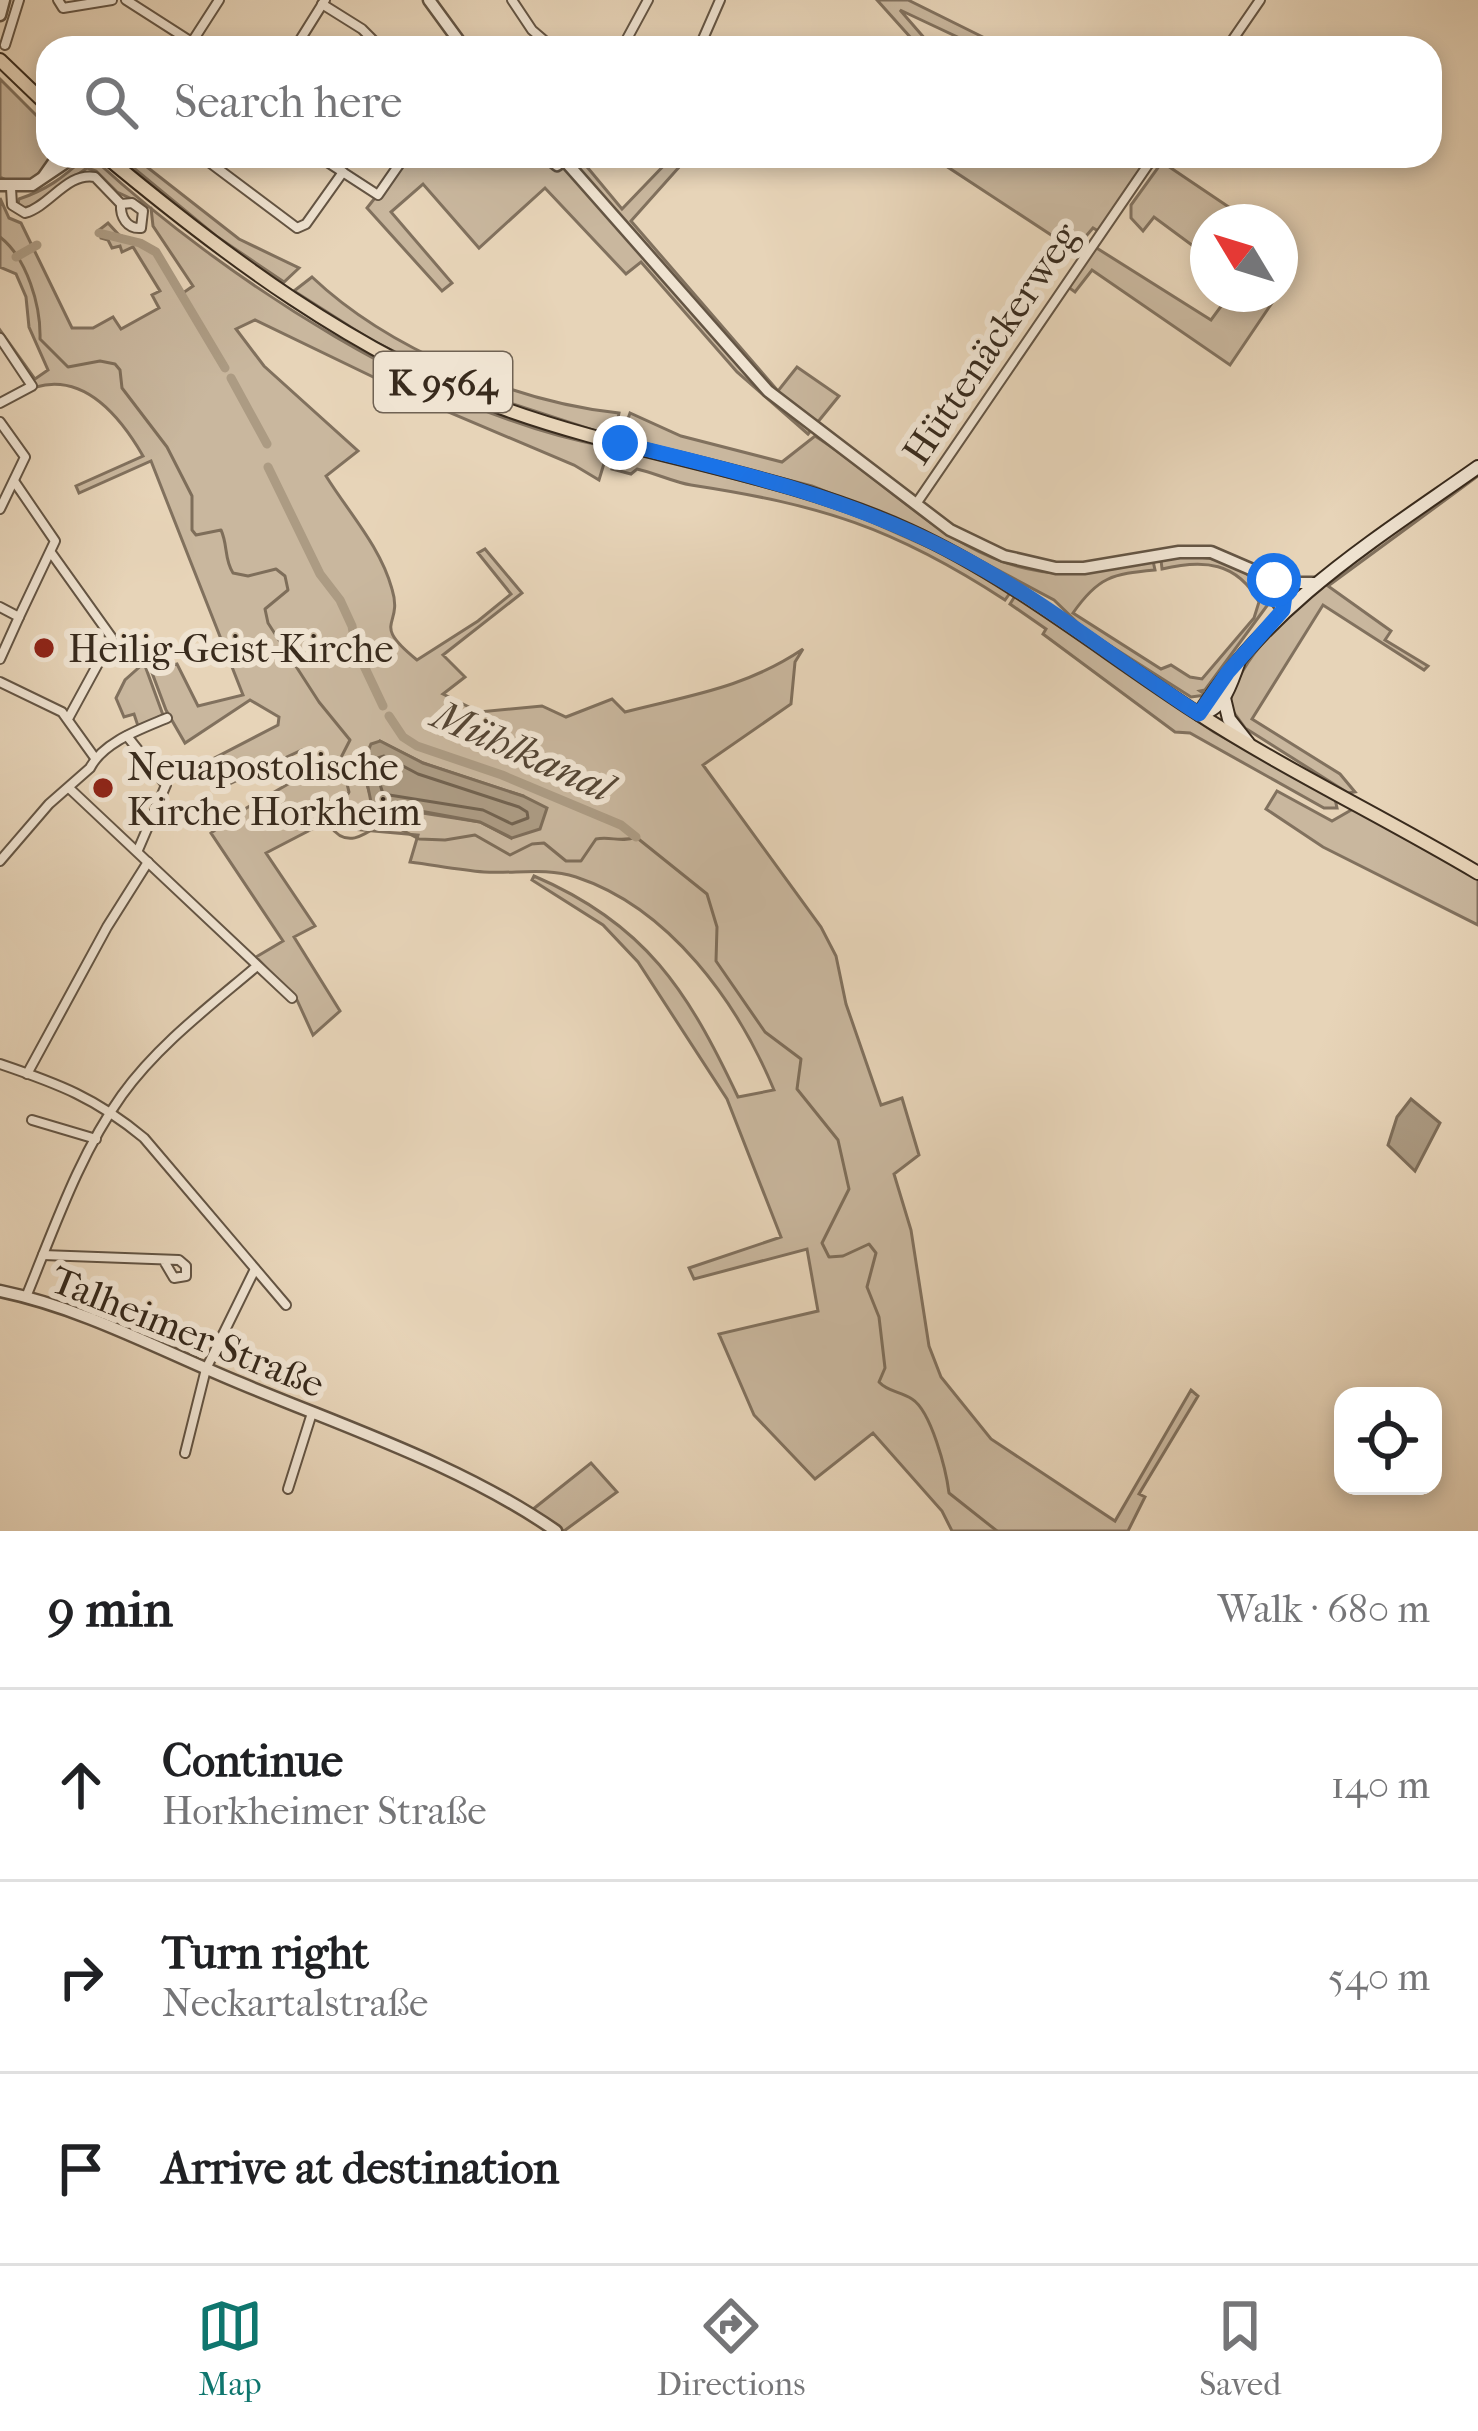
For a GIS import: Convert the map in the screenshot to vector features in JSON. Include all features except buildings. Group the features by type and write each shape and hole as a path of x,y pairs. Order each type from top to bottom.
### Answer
{"main road":[{"path":"2,62 36,95"},
{"name":"K 9564","path":"120,168 287,294 373,347 442,382 566,428 836,500 957,554 1199,714"},
{"path":"1199,714 1228,672 1283,610 1478,467"},
{"path":"1199,714 1213,710 1224,697 1239,663"},
{"path":"1224,697 1229,719 1248,743"},
{"path":"1199,714 1478,873"}],"street":[{"path":"0,15 4,0"},
{"path":"4,45 20,0"},
{"path":"58,2 70,8 112,0"},
{"path":"126,0 182,36"},
{"path":"201,36 219,0"},
{"path":"429,0 455,36"},
{"path":"512,0 539,36"},
{"path":"628,36 648,0"},
{"path":"704,36 720,0"},
{"path":"1235,36 1260,0"},
{"path":"303,36 324,2 369,36"},
{"path":"43,179 50,168"},
{"path":"58,168 43,179 6,186 11,205 19,213 35,210 84,175 94,177 122,204"},
{"path":"226,168 297,228 307,224 343,172"},
{"path":"337,168 378,195 397,168"},
{"path":"576,168 769,391 969,541 1018,561 1084,568 1201,551 1222,554 1277,583 1285,595 1283,610"},
{"name":"Hüttenäckerweg","path":"916,505 1146,168"},
{"path":"0,338 32,386 0,403"},
{"path":"0,422 25,458 0,509"},
{"path":"0,659 55,541 14,481"},
{"path":"52,554 112,638 69,717"},
{"path":"1254,569 1283,610"},
{"path":"1277,583 1315,584"},
{"path":"0,607 19,616"},
{"path":"0,682 69,717 95,758"},
{"path":"0,861 95,758 127,736 167,718"},
{"path":"127,736 166,785 138,850"},
{"path":"69,788 292,998"},
{"path":"27,1074 107,927 149,861"},
{"path":"26,1297 112,1111 162,1050 256,966"},
{"path":"0,1064 86,1095 145,1138 286,1306"},
{"path":"32,1120 96,1139"},
{"path":"43,1255 164,1261"},
{"path":"185,1453 206,1369 255,1269"},
{"name":"Talheimer Straße","path":"0,1292 26,1297 434,1465 556,1531"},
{"path":"288,1489 312,1413"}],"shaded area":[{"path":"877,0 908,0 981,36 955,36 900,10 923,36 909,36"},
{"path":"0,79 36,115 36,168 43,168 36,178 15,184 0,177"},
{"path":"72,168 87,168 34,206 18,204 19,199"},
{"path":"87,168 104,168 150,208 117,192"},
{"path":"134,168 148,168 239,239 299,268 284,282 216,236"},
{"path":"399,168 588,168 622,209 661,168 678,168 631,221 778,391 797,367 839,396 808,434 737,372 641,262 626,274 545,188 479,248 423,184 391,212 452,283 442,291 367,208"},
{"path":"949,168 1142,168 1100,232 1093,228 1074,250"},
{"path":"1158,168 1171,168 1224,204 1190,204 1190,244 1154,217 1143,231 1131,218 1131,205"},
{"path":"0,198 9,218 21,223 72,328 93,328 113,317 121,329 159,308 152,295 160,291 133,247 122,252 120,246 112,248 101,238 99,230 108,223 119,235 156,251 183,293 193,286 153,226 151,208 269,295 404,374 542,431 609,447 599,480 255,320 236,329 264,366 358,451 326,476 387,573 395,602 391,631 417,660 511,594 478,553 485,549 522,593 443,655 465,677 443,694 479,712 542,706 566,717 612,699 625,712 739,682 803,649 795,662 791,704 703,765 821,927 836,956 846,1004 881,1105 902,1098 919,1155 894,1174 911,1230 929,1346 941,1377 991,1439 1115,1521 1191,1390 1198,1396 1139,1494 1145,1497 1128,1531 952,1531 942,1511 873,1433 815,1479 754,1415 719,1334 818,1311 807,1249 694,1279 689,1268 781,1237 727,1099 638,962 603,925 532,880 534,876 606,916 659,965 701,1024 738,1097 774,1090 741,1024 697,962 642,911 610,891 553,872 484,872 410,862 418,835 318,826 266,853 315,926 294,937 340,1011 313,1035 297,1000 256,957 283,941 211,833 314,769 302,750 223,787 203,764 278,725 279,717 250,700 185,743 151,670 177,664 198,706 243,695 151,461 79,493 76,486 143,456 100,402 70,387 36,387 0,333 35,379 48,370 29,327 26,297 16,274 0,267","holes":["380,741 423,763 523,796 511,838 480,822 378,806 367,782"]},
{"path":"1095,247 1190,307 1190,312 1211,320 1217,312 1266,312 1230,365 1092,270 1075,292 1068,287"},
{"path":"312,277 377,327 455,368 538,397 619,413 615,432 623,433 630,413 681,436 782,462 815,436 930,522 992,558 1026,569 1062,573 1153,561 1155,570 1117,576 1099,585 1073,613 1161,669 1171,665 1202,679 1254,618 1259,602 1230,571 1205,564 1162,569 1161,560 1194,557 1224,562 1250,576 1269,603 1200,691 1206,695 1191,697 1084,629 1054,600 923,530 812,486 599,432 479,393 371,340 294,291"},
{"path":"619,448 836,506 948,556 1010,593 1005,600 927,554 818,511 684,484 637,469 631,474 612,469"},
{"path":"1478,472 1328,586 1391,631 1385,640 1428,666 1424,670 1323,605 1252,719 1340,774 1355,792 1348,793 1245,728 1229,706 1241,674 1265,640 1333,576"},
{"path":"1015,596 1214,732 1335,799 1337,808 1324,808 1190,733 1175,732 1043,634 1046,629 1010,604"},
{"path":"144,663 163,715 138,726 134,714 124,717 116,698 125,680"},
{"path":"1277,791 1332,821 1353,809 1478,879 1478,925 1323,847 1266,809"},
{"path":"591,1463 617,1492 564,1531 532,1510"}],"water":[{"path":"380,741 423,763 547,808 540,829 512,838 480,822 371,802 363,763 371,744"},
{"path":"1411,1099 1440,1123 1415,1171 1388,1145 1397,1117"}],"waterway":[{"name":"Mühlkanal","path":"99,233 156,252 225,368"},
{"path":"0,237 18,257 30,284 40,339 68,367 100,361 120,370 122,388 167,447 192,496 196,535 221,530 233,573 248,576 276,569 285,576 288,590 265,609 268,623 350,740 333,773 347,784 349,792 330,826 336,833 357,837 385,821 419,839 475,835 510,855 544,843 566,861 581,861 596,839 636,837 707,894 717,927 716,961 765,1032 801,1059 797,1089 838,1140 849,1189 822,1243 829,1257 869,1244 876,1253 867,1287 879,1317 885,1368 879,1382 919,1405 936,1441 949,1493 997,1531"},
{"name":"Mühlkanal","path":"16,257 37,245"},
{"name":"Mühlkanal","path":"231,378 267,444"},
{"name":"Mühlkanal","path":"268,467 320,574 340,600 383,706"},
{"name":"Mühlkanal","path":"389,716 403,737 417,746 502,775 621,825 636,837"}],"place":[{"name":"Heilig-Geist-Kirche","path":"44,648"},
{"name":"Neuapostolische Kirche Horkheim","path":"103,788"}],"route":[{"path":"620,443 806,490 913,532 992,574 1199,714 1228,672 1283,610 1285,595 1274,580"}]}
